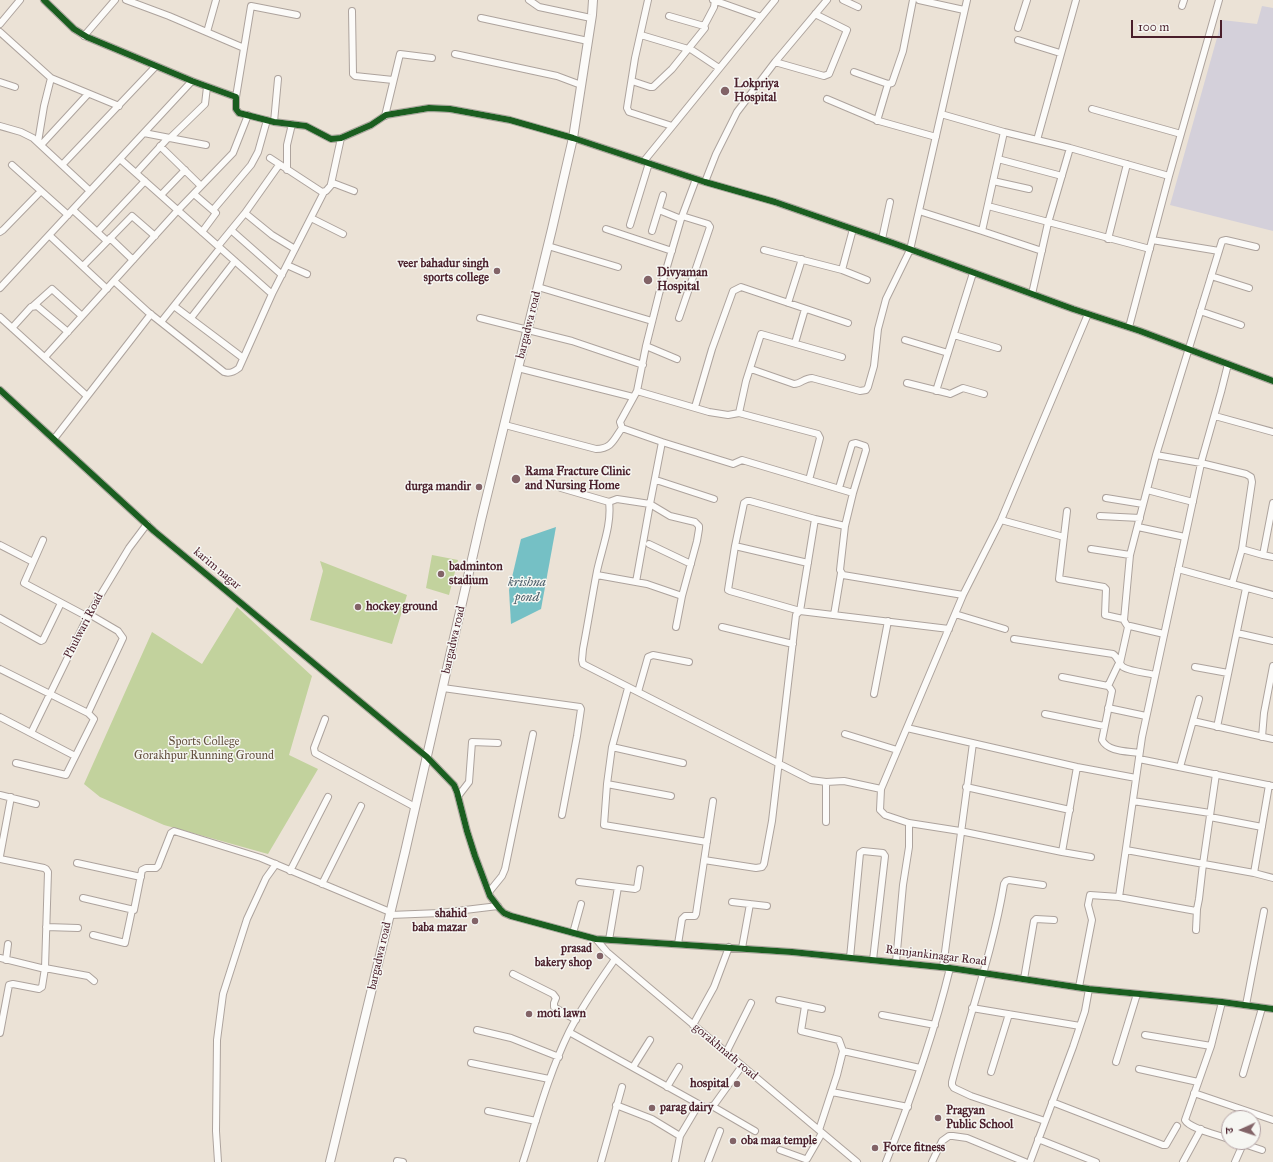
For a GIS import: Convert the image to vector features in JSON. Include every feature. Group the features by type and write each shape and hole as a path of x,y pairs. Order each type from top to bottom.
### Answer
{"main road":[{"name":"bargadwa road","path":"330,1162 573,138 593,0"}],"street":[{"path":"0,24 20,0"},
{"path":"44,0 74,29 84,36 192,81 236,97"},
{"path":"84,36 115,0"},
{"path":"126,0 169,16 244,48"},
{"path":"208,32 216,0"},
{"path":"530,0 540,7 591,18"},
{"path":"648,0 640,35 628,110 672,126"},
{"path":"632,81 650,88 653,87 689,49 705,28 704,26 714,7 714,0 761,17"},
{"path":"630,225 647,162 672,126 775,0"},
{"path":"705,182 716,154 737,112 775,62 825,2 817,0"},
{"path":"843,0 858,7"},
{"path":"877,120 888,84 892,83 900,64 913,0"},
{"path":"919,0 964,10"},
{"path":"751,369 794,384 805,378 812,378 860,391 866,390 874,366 878,329 886,299 910,250 967,0"},
{"path":"1018,28 1027,0"},
{"path":"1037,140 1076,0"},
{"path":"1129,327 1169,176 1219,0"},
{"path":"297,16 251,6 236,97 237,112 274,122 306,126 331,139 341,138 371,125 385,116 429,108 450,109 510,120 573,138 705,182 775,202 882,239 1088,314 1129,327 1273,380"},
{"path":"352,11 353,74 355,76 393,80"},
{"path":"775,62 824,76 829,74 847,30 815,14"},
{"path":"669,16 704,26"},
{"path":"481,18 588,41"},
{"path":"0,32 51,78 118,106"},
{"path":"640,35 689,49 719,68"},
{"path":"1018,40 1060,53"},
{"path":"385,116 400,54 432,58"},
{"path":"455,54 557,76 581,85"},
{"path":"62,165 156,66"},
{"path":"854,72 888,84"},
{"path":"39,143 44,106 51,78"},
{"path":"274,122 278,79"},
{"path":"0,288 192,81"},
{"path":"0,82 15,87"},
{"path":"136,173 160,146 205,104 207,87"},
{"path":"39,143 88,94"},
{"path":"827,99 877,120 936,137"},
{"path":"1092,109 1181,134"},
{"path":"941,114 1169,176"},
{"path":"45,357 178,210 233,153 248,115"},
{"path":"213,210 251,165 258,152 267,120"},
{"path":"287,170 287,145 292,124"},
{"path":"0,126 27,135 39,143 90,191"},
{"path":"982,231 1004,132"},
{"path":"144,133 206,145"},
{"path":"114,281 151,314 224,372 230,373 236,371 239,368 272,294 324,192 331,184 341,138"},
{"path":"160,146 201,186"},
{"path":"1032,294 1048,223 1070,148"},
{"path":"120,158 272,294"},
{"path":"270,158 324,192"},
{"path":"998,159 1062,176"},
{"path":"1108,238 1127,164"},
{"path":"12,165 68,215"},
{"path":"161,322 232,230 279,165"},
{"path":"162,195 185,170"},
{"path":"622,428 620,422 635,394 643,365 652,321 682,217 696,179"},
{"path":"97,232 145,181"},
{"path":"994,181 1029,189"},
{"path":"331,184 335,183 354,191"},
{"path":"0,232 41,191"},
{"path":"194,194 216,213 202,232"},
{"path":"652,231 663,195"},
{"path":"882,239 890,202"},
{"path":"988,206 1150,249"},
{"path":"73,210 97,232 133,260"},
{"path":"659,210 708,224 710,226 679,318"},
{"path":"919,211 1042,251"},
{"path":"245,212 272,235 295,249"},
{"path":"83,266 132,216 155,236"},
{"path":"311,218 343,234"},
{"path":"606,229 672,252"},
{"path":"842,270 853,229"},
{"path":"232,230 282,275"},
{"path":"49,235 107,289"},
{"path":"1152,240 1219,251"},
{"path":"1108,686 1119,664 1128,627 1124,620 1130,554 1156,455 1222,242 1226,240 1256,247"},
{"path":"548,246 618,267"},
{"path":"764,250 842,270 867,280"},
{"path":"788,303 802,259"},
{"path":"191,318 235,261"},
{"path":"287,265 306,274"},
{"path":"936,391 973,273"},
{"path":"1211,276 1249,288"},
{"path":"538,287 652,321"},
{"path":"695,407 712,349 733,291 740,287 848,323"},
{"path":"12,328 52,289 82,316"},
{"path":"33,306 37,306 68,332"},
{"path":"174,306 243,358"},
{"path":"795,343 805,309"},
{"path":"1200,311 1241,325"},
{"path":"54,438 151,314"},
{"path":"1088,314 1001,520 963,595 897,750 881,789 880,810 881,813 909,823 960,831 1091,857"},
{"path":"0,317 87,396"},
{"path":"480,318 572,341 643,365"},
{"path":"739,413 746,381 761,334 842,357"},
{"path":"954,335 998,348"},
{"path":"905,340 948,353"},
{"path":"646,346 677,359"},
{"path":"1119,898 1146,716 1201,464 1228,364"},
{"path":"518,368 695,407 709,412 728,415 739,413 818,434 820,438 809,480"},
{"path":"907,383 950,394 963,388 984,394"},
{"name":"karim nagar","path":"0,390 147,524 427,757 454,786 459,796"},
{"path":"1215,416 1273,432"},
{"path":"504,425 601,449 609,446 622,428"},
{"path":"622,428 733,464 742,460 853,493"},
{"path":"636,582 662,442"},
{"path":"834,615 841,573 840,570 845,526 866,450 865,446 856,443 852,444 839,488"},
{"path":"1156,455 1246,474 1251,477 1252,482 1242,549 1232,584"},
{"path":"656,480 714,499"},
{"path":"560,488 609,502 617,499 650,504 670,516 695,522 699,526 697,541 682,596 676,627"},
{"path":"1147,490 1193,502"},
{"path":"1106,498 1144,504"},
{"path":"845,526 746,501 744,503 735,546 728,590 800,611 949,629"},
{"path":"609,502 610,510 608,525 597,575 582,660 583,664 811,780 826,782 844,781 881,789"},
{"path":"1263,555 1273,503"},
{"path":"1067,511 1059,579 1061,581 1104,587 1106,589 1105,615 1124,620"},
{"path":"1100,516 1140,518"},
{"path":"704,860 756,868 762,867 764,864 772,821 796,615 800,611 815,519"},
{"path":"1001,520 1064,537"},
{"name":"Phulwari Road","path":"31,733 88,616 129,548 147,524"},
{"path":"1138,527 1185,537"},
{"path":"43,540 24,581 25,585 118,631 123,638 88,712"},
{"path":"649,544 691,564"},
{"path":"0,545 33,562"},
{"path":"735,546 808,563"},
{"path":"1091,549 1130,554"},
{"path":"1242,549 1273,557"},
{"path":"1178,569 1273,596"},
{"path":"841,573 844,575 963,595"},
{"path":"597,575 647,584 682,596"},
{"path":"1217,726 1246,588"},
{"path":"0,618 41,641 43,640 61,603"},
{"path":"956,614 1005,629"},
{"path":"874,694 888,622"},
{"path":"722,626 793,644"},
{"path":"1128,627 1130,626 1164,634"},
{"path":"1236,633 1273,641"},
{"path":"1014,639 1113,654 1116,655 1119,664 1125,668 1155,675"},
{"path":"638,692 648,657 650,655 689,662"},
{"path":"1262,736 1271,695 1273,666"},
{"path":"1195,667 1228,673"},
{"path":"0,669 88,712 93,717 94,721 66,775 16,763"},
{"path":"1062,677 1108,686 1112,691 1104,726 1102,740 1104,745 1180,767 1271,785 1254,873"},
{"path":"443,688 580,707 581,710 577,736 562,815"},
{"path":"628,688 612,747 604,825 707,842"},
{"path":"1180,767 1199,699"},
{"path":"1108,708 1146,716"},
{"path":"1045,714 1104,726"},
{"path":"0,717 76,756"},
{"path":"325,719 314,748 315,753 415,807"},
{"path":"1192,721 1273,739"},
{"path":"907,728 1077,768 1136,778"},
{"path":"489,892 506,869 533,734"},
{"path":"845,734 897,750"},
{"path":"93,935 125,943 132,910 135,909 143,869 154,869 158,866 171,833 174,832 257,856 390,914 440,913 498,906 489,892 469,837 459,796 469,780 472,742 498,743"},
{"path":"886,1162 908,1107 935,1025 947,968 960,831 972,743"},
{"path":"612,747 683,763"},
{"path":"1062,852 1077,768"},
{"path":"1196,930 1196,912 1216,774"},
{"path":"826,782 826,822"},
{"path":"607,784 671,796"},
{"path":"966,787 1070,810"},
{"path":"0,795 36,804"},
{"path":"290,871 328,797"},
{"path":"0,1028 3,996 8,986 11,984 40,989 42,987 45,968 47,870 0,857 11,798"},
{"path":"678,944 682,919 685,916 695,916 696,914 713,801"},
{"path":"1133,801 1210,815 1262,827"},
{"path":"322,884 361,806"},
{"path":"896,962 903,885 909,847 909,823"},
{"path":"1126,850 1254,873 1273,878"},
{"path":"850,958 860,853 863,851 883,852 885,856 872,960"},
{"path":"77,863 141,878"},
{"path":"218,1162 216,1131 217,1040 222,994 246,919 266,878 276,864"},
{"path":"579,882 636,889 640,869"},
{"path":"1043,885 1009,880 1004,884 1000,909 987,962 972,1008 952,1086 971,1096 1045,1121"},
{"path":"609,940 618,887"},
{"path":"1079,987 1092,920 1088,904 1089,896 1092,894 1196,912"},
{"path":"83,898 132,910"},
{"path":"732,902 767,906"},
{"path":"573,933 581,904"},
{"path":"742,948 750,904"},
{"name":"Ramjankinagar Road","path":"498,906 504,913 511,916 596,939 729,947 896,962 983,972 1089,989 1222,1002 1273,1009"},
{"path":"1246,1006 1264,911"},
{"path":"1024,979 1034,921 1036,918 1054,920"},
{"path":"46,927 78,928"},
{"name":"gorakhnath road","path":"596,939 615,959 857,1162"},
{"path":"8,944 3,959 88,976 94,981"},
{"path":"693,1025 714,987 729,947"},
{"path":"523,1162 550,1079 569,1032 615,959"},
{"path":"513,974 553,994 556,998 554,1007 576,1020"},
{"path":"1030,1162 1080,1026 1085,1011 1089,989"},
{"path":"1116,1062 1137,994"},
{"path":"779,1000 822,1009"},
{"path":"1221,1136 1201,1129 1186,1122 1185,1120 1211,1046 1222,1002"},
{"path":"726,1053 751,1003"},
{"path":"780,1150 807,1159 821,1132 843,1051 840,1042 836,1039 801,1031 805,1006"},
{"path":"972,1008 1080,1026"},
{"path":"1243,1074 1262,1008"},
{"path":"991,1072 1009,1014"},
{"path":"882,1015 935,1025"},
{"path":"477,1030 511,1038 559,1057"},
{"path":"569,1032 707,1108 712,1106 742,1066"},
{"path":"1146,1035 1211,1046"},
{"path":"633,1067 650,1040"},
{"path":"843,1051 920,1068"},
{"path":"471,1063 550,1079"},
{"path":"667,1087 679,1067"},
{"path":"1139,1069 1198,1082"},
{"path":"601,1162 622,1087"},
{"path":"832,1092 908,1107"},
{"path":"1194,1093 1273,1120"},
{"path":"1052,1102 1163,1145 1166,1145 1177,1126"},
{"path":"675,1162 680,1136 698,1104"},
{"path":"616,1105 652,1119 680,1136"},
{"path":"712,1106 755,1131"},
{"path":"488,1111 536,1121"},
{"path":"1183,1162 1201,1129"},
{"path":"708,1162 720,1130"},
{"path":"932,1162 942,1141 949,1136 953,1136 967,1138 1025,1162"},
{"path":"1038,1139 1096,1162"},
{"path":"1235,1162 1239,1150"}],"shaded area":[{"path":"1262,6 1273,8 1273,231 1170,205 1222,20 1257,24"}],"green space":[{"name":"badminton stadium","path":"432,555 458,560 449,595 426,588"},
{"name":"hockey ground","path":"320,561 407,595 392,644 310,620 323,571"},
{"name":"Sports College Gorakhpur Running Ground","path":"237,607 312,676 289,755 318,769 268,854 164,825 100,797 84,784 152,632 202,664"}],"water":[{"name":"krishna pond","path":"556,527 541,609 511,624 509,590 521,539"}],"cycle path":[{"path":"44,0 74,29 87,37 192,81 236,97 236,109 239,113 274,122 306,126 331,139 341,138 371,125 386,115 429,108 450,109 510,120 573,138 705,182 775,202 893,243 1073,309 1140,331 1273,381"},
{"path":"0,390 154,531 427,757 454,785 475,856 490,896 504,913 596,939 792,952 950,968 1089,989 1222,1002 1273,1009"}],"place":[{"name":"Lokpriya Hospital","path":"725,91"},
{"name":"veer bahadur singh sports college","path":"497,271"},
{"name":"Divyaman Hospital","path":"648,280"},
{"name":"Rama Fracture Clinic and Nursing Home","path":"516,479"},
{"name":"durga mandir","path":"479,487"},
{"name":"badminton stadium","path":"441,574"},
{"name":"hockey ground","path":"358,607"},
{"name":"shahid baba mazar","path":"475,921"},
{"name":"prasad bakery shop","path":"600,956"},
{"name":"moti lawn","path":"529,1014"},
{"name":"hospital","path":"737,1084"},
{"name":"parag dairy","path":"652,1108"},
{"name":"Pragyan Public School","path":"938,1118"},
{"name":"oba maa temple","path":"733,1141"},
{"name":"Force fitness","path":"875,1148"}]}
